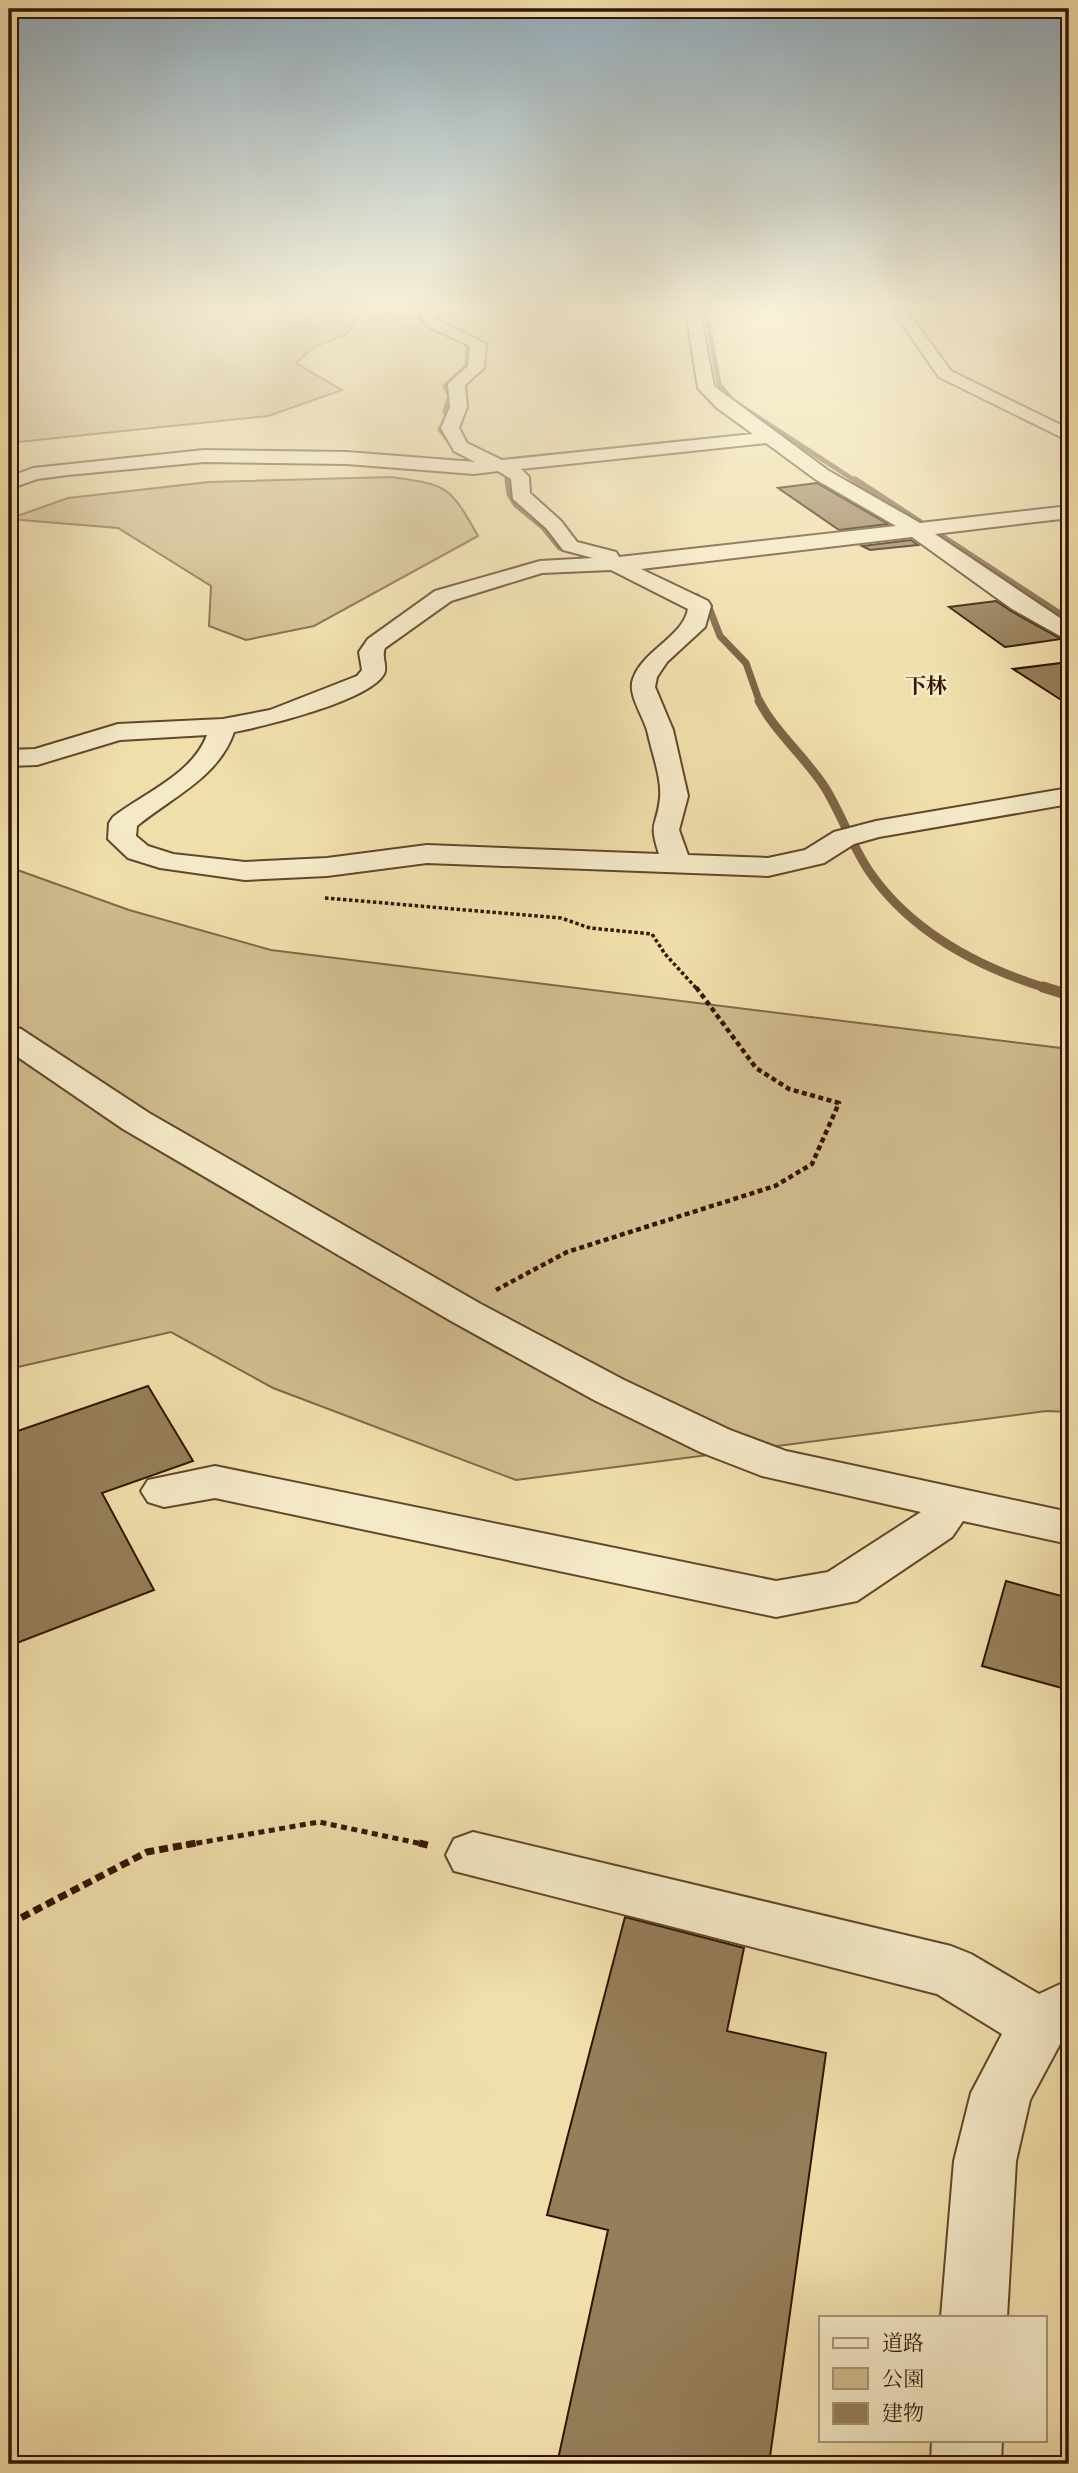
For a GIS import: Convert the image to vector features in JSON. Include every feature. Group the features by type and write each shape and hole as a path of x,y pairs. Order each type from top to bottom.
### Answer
{"street":[{"path":"450,427 451,436 460,447 489,466 520,477 520,495 554,525 570,546 625,564 700,606 697,622 659,657 645,677 643,687 660,730 674,796 665,830 676,862"},
{"path":"757,427 822,475 924,528 1020,604 1069,635"},
{"path":"1052,427 1069,436"},
{"path":"9,483 33,474 68,469 204,456 347,458 489,466 771,437"},
{"path":"9,758 37,757 117,732 223,727 277,716 366,681 374,671 371,652 376,644 433,602 456,590 540,567 625,564 1069,512"},
{"path":"223,727 219,746 189,776 123,823 122,839 138,852 170,862 245,872 327,867 427,854 565,862 676,862 768,867 814,857 851,837 876,829 1069,796"},
{"path":"9,1036 136,1121 465,1312 609,1390 715,1441 778,1465 1069,1528"},
{"path":"164,1491 215,1482 776,1599 839,1588 936,1525 951,1503"},
{"path":"473,1855 951,1972 1054,2016 1001,2093 985,2161 974,2316"},
{"path":"966,2464 967,2442"}],"path":[{"path":"312,897 561,918 590,928 652,934 665,954 692,982 756,1068 789,1089 839,1103 812,1164 775,1186 568,1252 492,1292 465,1312"},
{"path":"9,1924 148,1852 319,1822 473,1855"}],"green space":[{"path":"9,427 159,427 9,443"},
{"path":"390,477 424,482 444,490 460,506 478,536 314,626 246,640 209,626 211,586 118,528 9,519 68,498 209,482"},
{"path":"9,867 129,910 271,950 1069,1049 1069,1412 1046,1411 516,1480 273,1388 171,1332 9,1369"}],"building":[{"path":"817,483 888,524 839,530 778,488"},
{"path":"911,540 918,545 870,550 862,546"},
{"path":"996,601 1061,639 1005,647 949,607"},
{"path":"1069,662 1069,705 1013,669"},
{"path":"148,1386 193,1461 102,1493 154,1590 9,1646 9,1434"},
{"path":"1006,1581 1069,1598 1069,1690 982,1666"},
{"path":"625,1917 744,1948 727,2031 826,2053 769,2464 557,2464 608,2230 547,2215"}],"waterway":[{"path":"441,427 440,430 459,453 507,474 508,482"},
{"path":"773,427 857,482"},
{"path":"508,480 510,494 516,504 544,527 560,547 575,551"},
{"path":"855,480 1069,620"},
{"path":"697,597 710,610 720,636 746,663 760,702"},
{"path":"760,702 824,786 869,871 886,893 926,930 949,945 973,959 1045,988"},
{"path":"1045,988 1069,995"},
{"path":"1045,988 1049,989"}],"district":[{"name":"下林","path":"926,686"}]}
